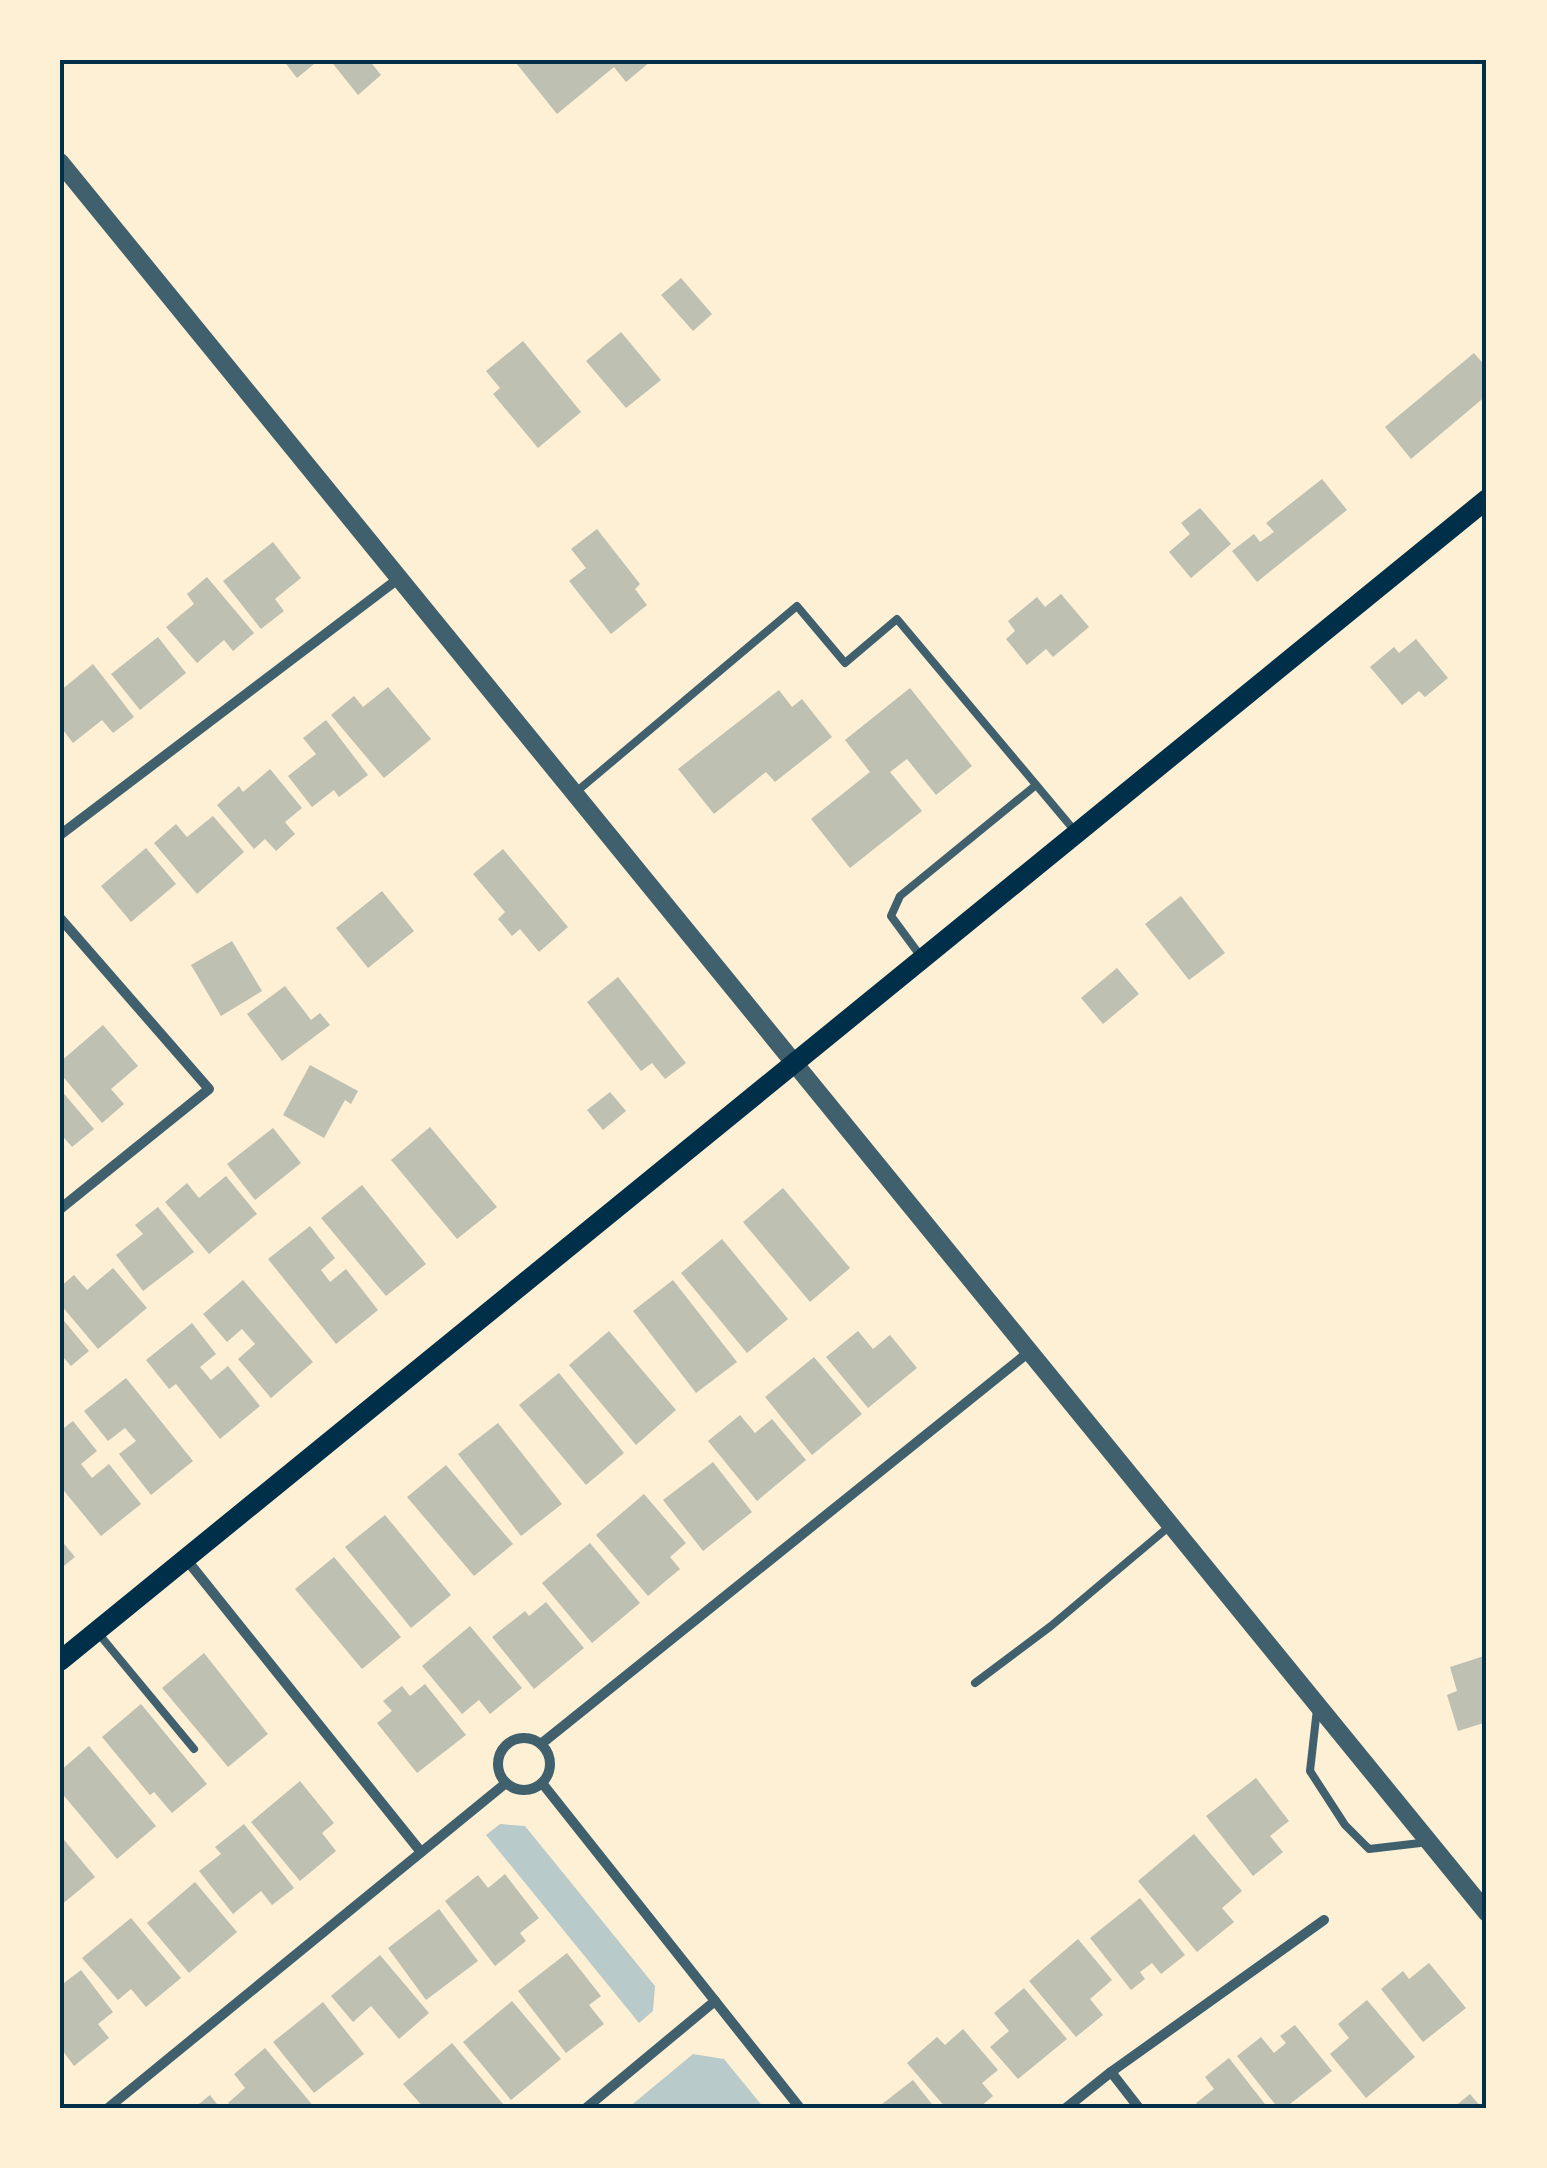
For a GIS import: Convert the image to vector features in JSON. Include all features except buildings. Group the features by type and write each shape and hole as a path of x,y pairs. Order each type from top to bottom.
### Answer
{"main road":[{"path":"60,1661 1487,499"}],"street":[{"path":"60,162 1487,1912"},
{"path":"60,835 398,579"},
{"path":"60,918 209,1089 60,1209"},
{"path":"541,1744 1030,1352"},
{"path":"185,1559 421,1852"},
{"path":"524,1738 541,1744 549,1759 542,1783 520,1790 506,1783 498,1758 508,1744 524,1738"},
{"path":"108,2108 506,1783"},
{"path":"542,1783 800,2108"},
{"path":"1066,2108 1110,2072 1324,1920"},
{"path":"586,2108 715,2001"},
{"path":"1110,2072 1139,2108"}],"lane":[{"path":"574,794 796,606 844,663 897,619 1077,833"},
{"path":"923,959 890,916 900,896 1036,785"},
{"path":"975,1683 1026,1646 1171,1526"},
{"path":"96,1631 194,1749"},
{"path":"1317,1704 1310,1771 1345,1826 1369,1849 1430,1842"}],"shaded area":[{"path":"500,1824 525,1826 655,1986 653,2011 639,2023 486,1835"},
{"path":"693,2054 724,2059 764,2108 628,2108"}]}
